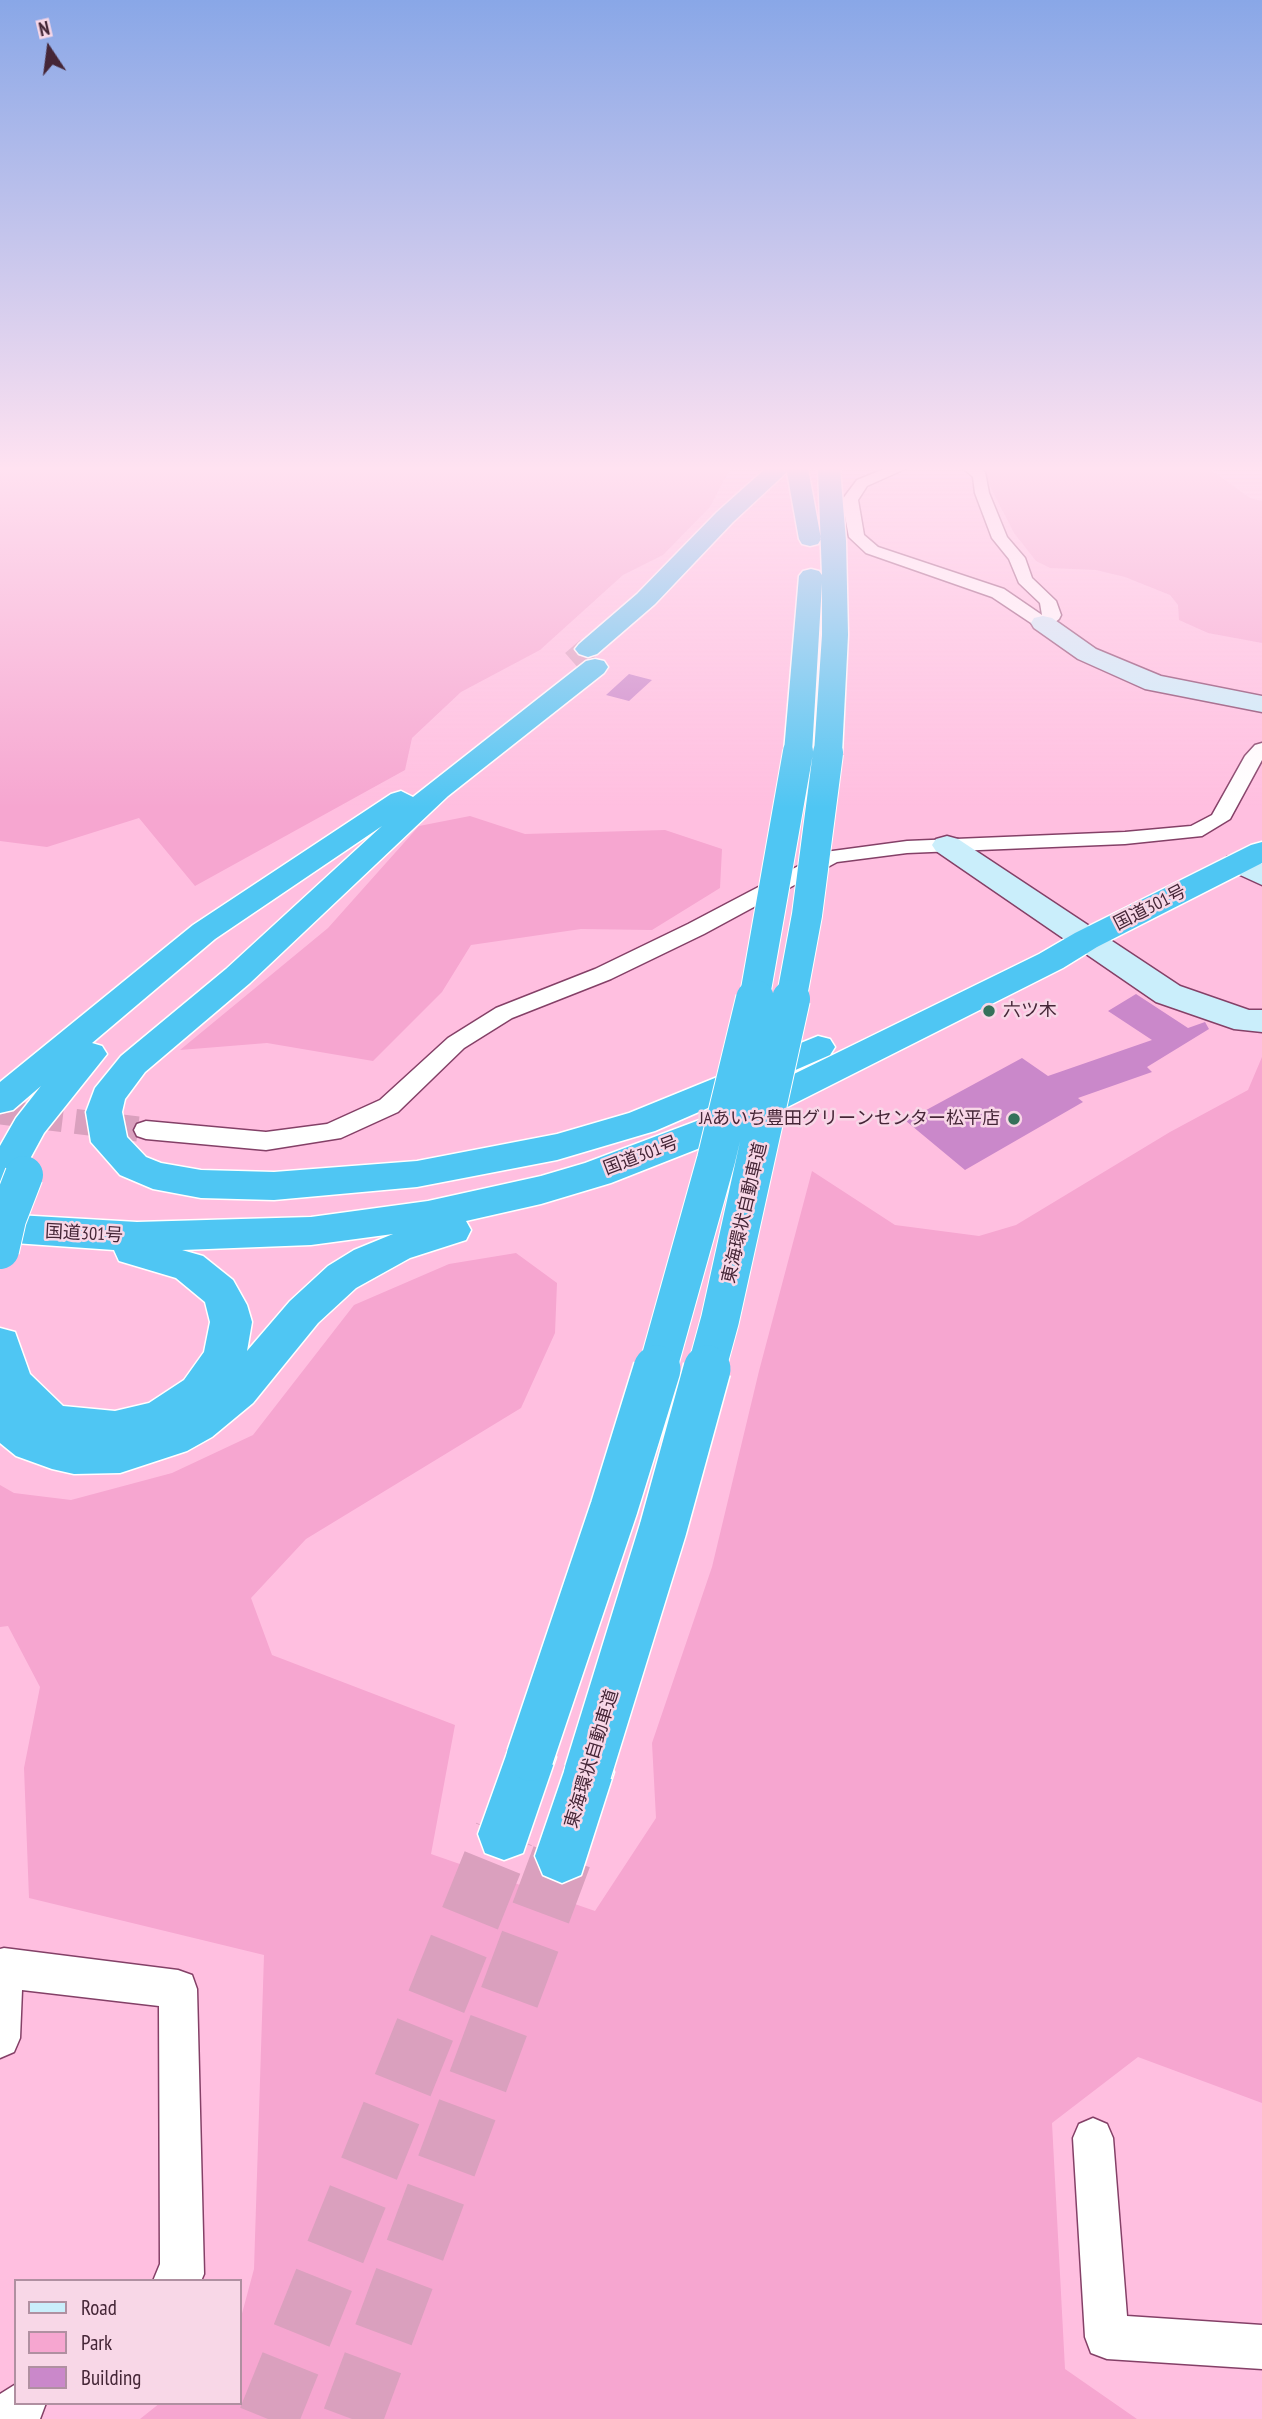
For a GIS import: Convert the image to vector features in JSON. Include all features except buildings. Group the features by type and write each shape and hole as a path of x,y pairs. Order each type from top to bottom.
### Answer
{"highway":[{"path":"592,658 662,582"},
{"path":"0,1250 7,1219 6,1183 71,1101 128,1039 431,787 592,658 638,629 682,582"},
{"name":"東海環状自動車道","path":"562,1856 663,1529 720,1320 786,1028 807,915 813,752 808,642 809,582"},
{"name":"東海環状自動車道","path":"504,1835 614,1508 674,1316 716,1160 813,752 835,635 834,582"},
{"path":"431,787 271,947 150,1048 118,1080 108,1097 104,1112 110,1142 121,1156 153,1175 221,1185 286,1185 417,1174 512,1157 610,1132 681,1107 818,1047"},
{"path":"0,1101 204,932 431,787"},
{"name":"国道301号","path":"0,1228 76,1235 194,1237 311,1231 484,1204 598,1173 715,1128 1051,961 1075,932 1262,829"},
{"name":"国道301号","path":"6,1183 91,1210 188,1213 286,1208 431,1188 575,1154 704,1104 1029,944 1075,932 1254,863"},
{"path":"0,1418 32,1443 52,1451 74,1455 120,1454 172,1438 219,1408 256,1372 304,1312 323,1293 368,1261 396,1248 597,1181 715,1128"},
{"path":"0,1236 122,1249 189,1267 219,1291 227,1305 231,1322 223,1359 199,1392 160,1418 115,1429 68,1426 48,1419 21,1395 11,1380 0,1344"}],"street":[{"path":"965,582 998,593 1087,654 1154,683 1262,704"},
{"path":"1028,582 1048,601 1053,615 1043,622"},
{"path":"146,1130 265,1141 332,1132 389,1106 456,1043 504,1013 603,974 696,929 832,856 947,845 1125,838 1195,832 1220,819 1252,760 1262,749"},
{"path":"947,845 1168,994 1246,1021 1262,1021"},
{"path":"0,2038 2,1967 178,1989 183,2274 177,2279"},
{"path":"1093,2137 1107,2337 1262,2347"},
{"path":"5,2419 22,2405"}],"green space":[{"path":"0,582 615,582 540,650 461,692 412,738 405,770 195,886 139,818 47,847 0,841"},
{"path":"1137,582 1262,582 1262,643 1208,633 1179,620 1178,605 1170,595"},
{"path":"470,816 525,834 665,830 722,849 720,888 652,930 581,929 471,945 442,992 373,1061 267,1043 180,1050 328,928 419,826"},
{"path":"1262,1057 1262,2103 1138,2057 1052,2123 1065,2369 1137,2419 140,2419 158,2405 242,2405 242,2314 254,2269 264,1955 29,1898 24,1768 40,1687 8,1626 0,1627 0,1485 14,1493 71,1500 172,1473 253,1435 354,1305 449,1264 516,1253 557,1283 555,1333 521,1408 306,1539 251,1598 272,1655 455,1725 431,1854 595,1911 656,1818 652,1743 712,1567 759,1371 812,1171 895,1225 979,1236 1016,1225 1170,1132 1248,1090"}],"tunnel":[{"path":"573,662 588,649"},
{"path":"0,1112 146,1130"},
{"path":"268,2419 504,1834"},
{"path":"352,2419 562,1856"}],"place":[{"name":"六ツ木","path":"989,1011"},
{"name":"JAあいち豊田グリーンセンター松平店","path":"1014,1119"}]}
